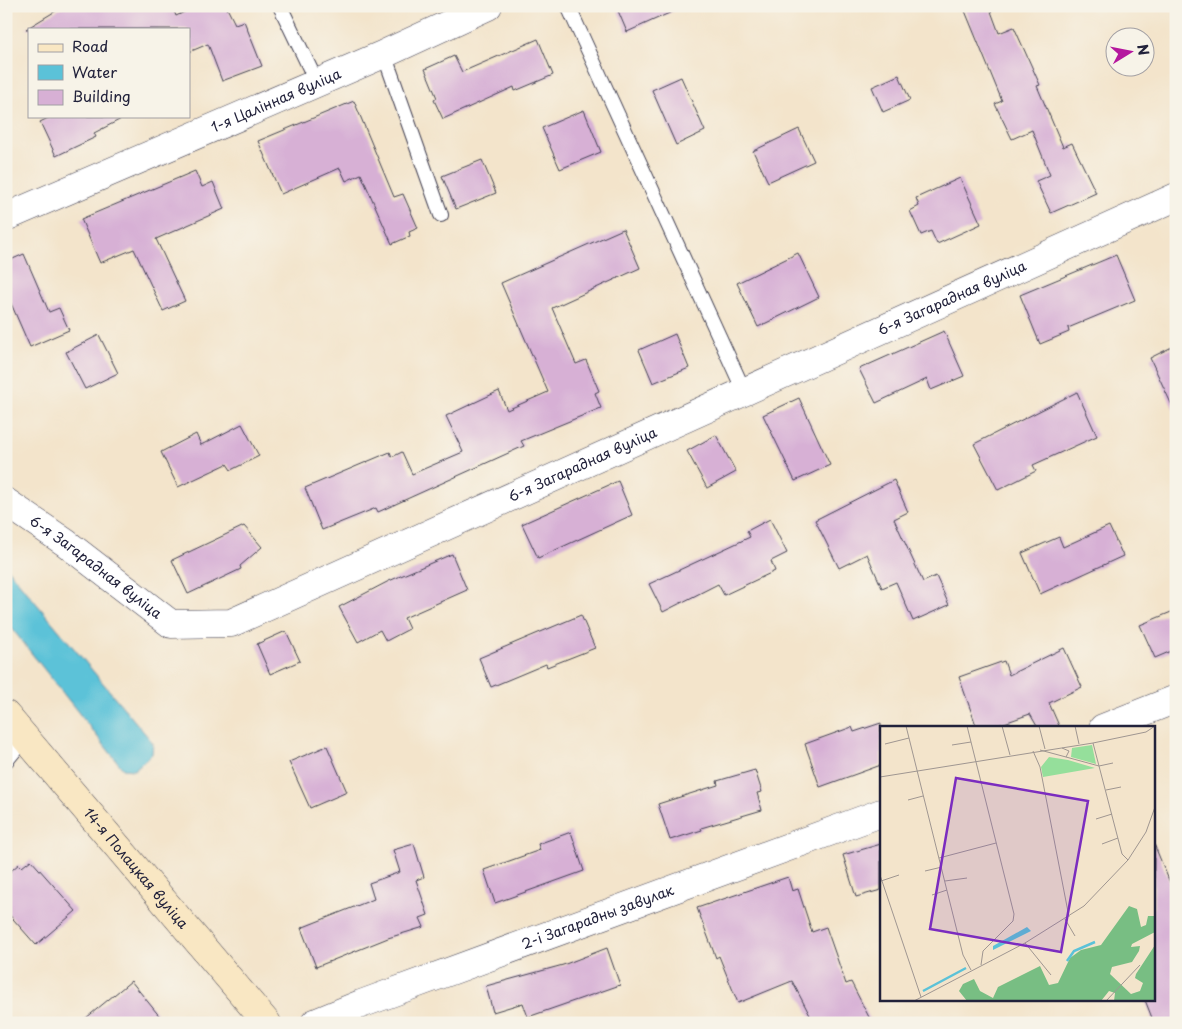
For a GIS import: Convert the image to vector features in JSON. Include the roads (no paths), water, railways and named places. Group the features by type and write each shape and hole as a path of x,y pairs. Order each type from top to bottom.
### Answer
{"main road":[{"name":"14-я Полацкая вуліца","path":"6,715 258,1020"}],"street":[{"name":"1-я Цалінная вуліца","path":"6,217 318,83 485,7"},
{"name":"6-я Загарадная вуліца","path":"6,502 66,543 171,624 231,623 1176,197"},
{"path":"1108,726 1176,699"},
{"name":"2-і Загарадны завулак","path":"316,1023 370,1000 880,813"}],"lane":[{"path":"280,6 318,83"},
{"path":"568,6 744,391"},
{"path":"384,54 441,215"},
{"path":"6,760 25,738"}],"water":[{"path":"6,567 153,743 152,754 134,770 123,769 6,621"}]}
